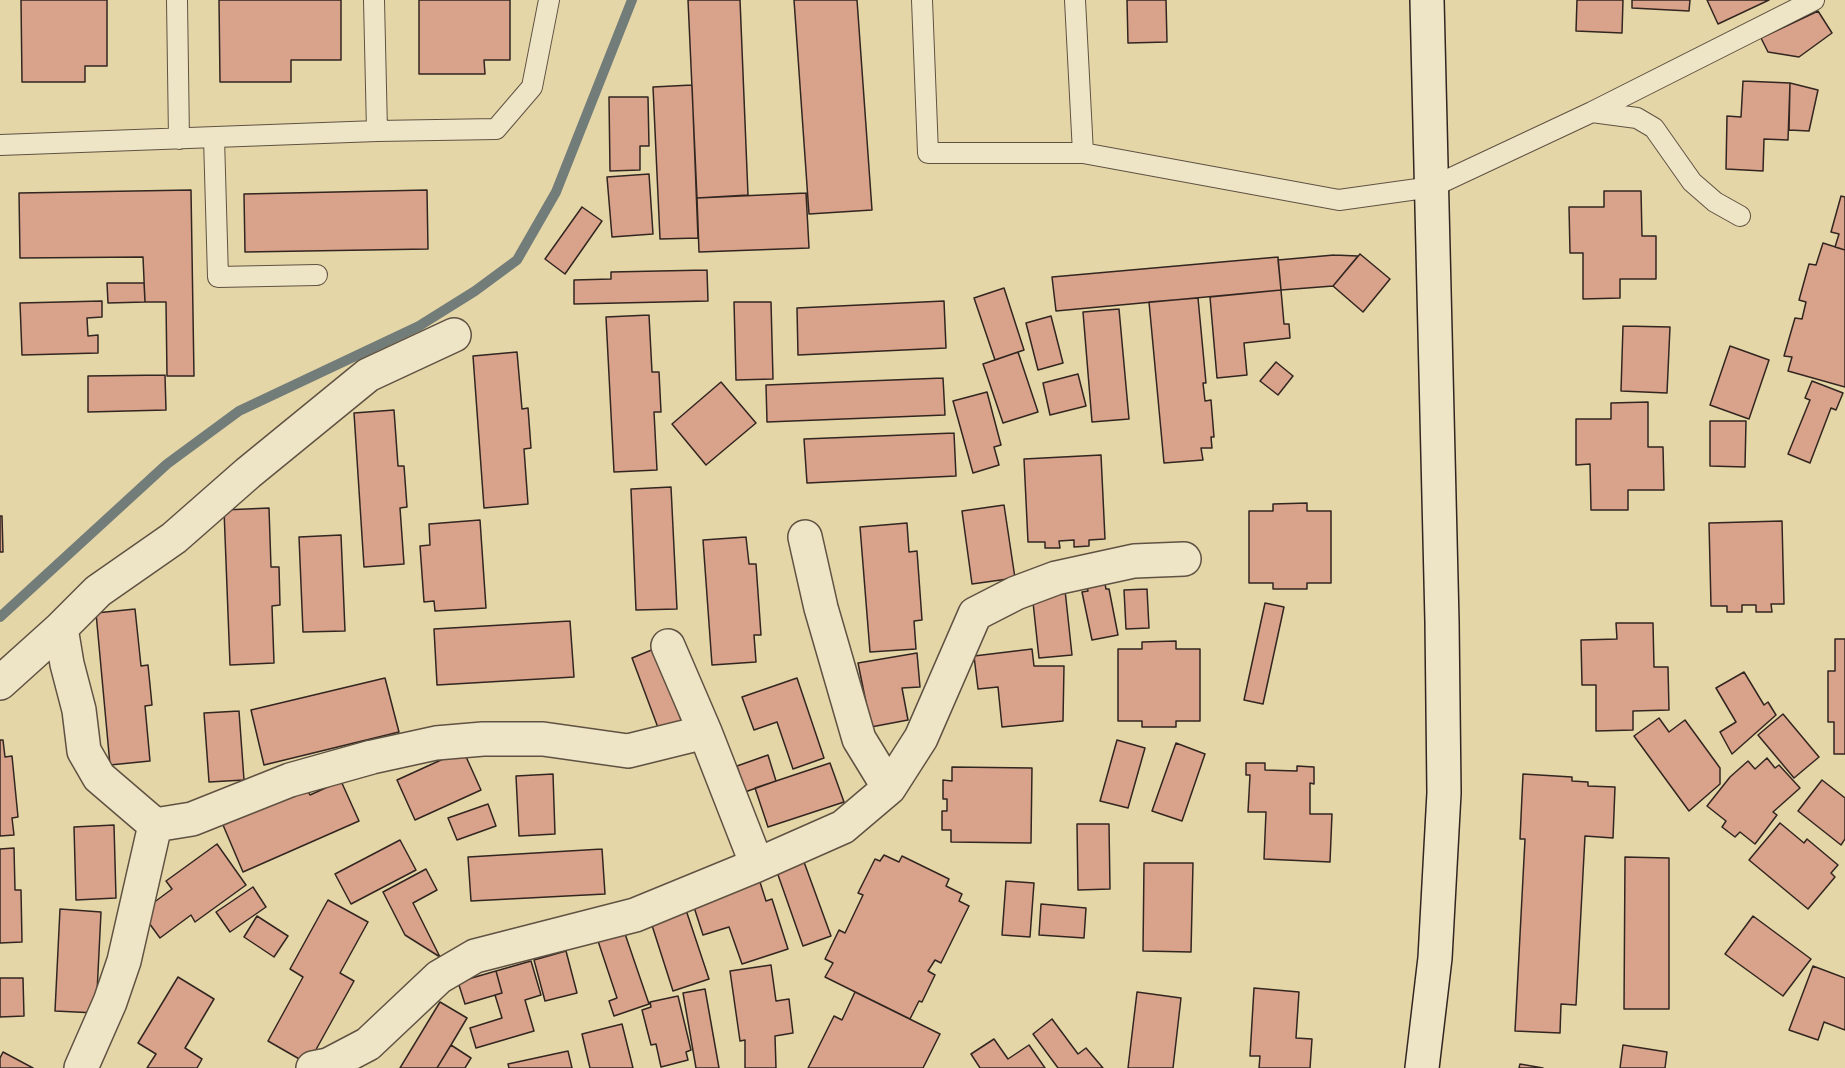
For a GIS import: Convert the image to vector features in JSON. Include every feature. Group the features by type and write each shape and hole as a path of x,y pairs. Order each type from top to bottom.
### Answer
{"street":[{"path":"1422,1068 1435,958 1444,793 1427,0"},
{"path":"0,683 98,591 174,538 248,473 368,375 454,335"},
{"path":"805,537 820,608 859,739 889,788"},
{"path":"313,1068 328,1065 368,1044 439,977 475,956 635,915 843,827 889,788 921,738 975,614 1016,593 1056,578 1134,561 1184,559"},
{"path":"61,628 67,664 79,710 84,752 99,777 154,825"},
{"path":"668,646 705,732 757,865"},
{"path":"154,825 192,819 300,777 372,757 436,743 483,738 543,738 628,751 705,732"},
{"path":"81,1068 110,1002 124,961 154,825"}],"lane":[{"path":"177,0 179,139"},
{"path":"374,0 377,131"},
{"path":"0,145 377,131 496,129 532,87 549,0"},
{"path":"922,0 928,153 1083,153 1339,200 1432,187 1592,112 1814,0"},
{"path":"1076,0 1083,153"},
{"path":"1592,112 1636,118 1654,128 1692,182 1715,202 1740,216"},
{"path":"214,138 218,277 317,275"}],"building":[{"path":"21,0 107,0 107,66 85,66 85,82 22,82"},
{"path":"219,0 341,0 341,60 291,60 291,82 220,82"},
{"path":"419,0 510,0 510,60 484,60 485,74 419,74"},
{"path":"688,0 740,0 748,195 697,198"},
{"path":"794,0 857,0 872,210 809,214"},
{"path":"1127,0 1166,0 1167,42 1128,43"},
{"path":"1577,0 1623,0 1622,33 1576,31"},
{"path":"1632,0 1690,0 1689,11 1632,8"},
{"path":"1707,0 1769,0 1718,24"},
{"path":"1818,11 1832,33 1799,57 1768,52 1761,38"},
{"path":"1743,81 1790,83 1788,140 1764,139 1763,171 1726,169 1727,116 1741,117"},
{"path":"1790,83 1818,90 1809,131 1789,130"},
{"path":"692,85 698,238 660,239 653,87"},
{"path":"609,97 648,97 649,146 640,146 640,170 610,171"},
{"path":"649,174 653,234 612,237 607,177"},
{"path":"191,190 194,376 167,376 166,302 145,302 143,257 20,258 19,193"},
{"path":"427,190 428,249 245,252 244,194"},
{"path":"1604,191 1641,191 1642,236 1656,236 1656,279 1620,279 1620,298 1583,299 1583,253 1570,253 1569,207 1604,207"},
{"path":"806,193 809,248 699,252 697,198"},
{"path":"1841,196 1845,197 1845,250 1835,247 1839,234 1831,232"},
{"path":"582,207 602,221 565,274 545,259"},
{"path":"1823,243 1845,250 1845,387 1788,371 1792,357 1784,356 1795,318 1802,319 1806,302 1799,300 1809,264 1816,265"},
{"path":"1360,254 1390,279 1363,312 1333,286"},
{"path":"1334,255 1358,256 1333,286 1281,290 1278,260"},
{"path":"1278,257 1281,290 1056,311 1052,277"},
{"path":"707,270 708,301 574,304 574,280 611,279 611,272"},
{"path":"107,283 144,283 145,302 108,303"},
{"path":"1004,288 1024,350 995,360 974,298"},
{"path":"1281,290 1284,324 1289,324 1290,338 1244,343 1247,375 1217,378 1210,297"},
{"path":"1198,298 1206,383 1203,383 1205,401 1211,400 1214,437 1211,437 1212,448 1201,448 1203,460 1164,463 1149,302"},
{"path":"102,301 102,317 87,318 88,336 98,335 98,353 22,355 20,303"},
{"path":"944,301 946,348 798,355 797,308"},
{"path":"734,302 771,302 773,379 736,380"},
{"path":"1119,309 1129,419 1092,422 1083,312"},
{"path":"649,315 652,372 659,372 661,412 654,412 657,470 614,472 606,317"},
{"path":"1051,316 1063,363 1038,370 1026,323"},
{"path":"1623,326 1670,327 1667,393 1621,391"},
{"path":"1730,346 1769,360 1749,419 1710,405"},
{"path":"517,352 522,409 528,408 531,448 524,449 528,504 484,508 473,356"},
{"path":"1018,352 1038,412 1003,423 983,364"},
{"path":"1276,362 1293,376 1278,395 1260,381"},
{"path":"1078,374 1086,406 1050,415 1043,383"},
{"path":"165,375 166,410 88,412 88,376"},
{"path":"943,378 945,415 767,422 766,385"},
{"path":"1812,381 1843,393 1836,410 1831,408 1810,463 1788,454 1810,400 1805,398"},
{"path":"721,382 756,423 706,465 672,424"},
{"path":"987,392 1001,445 994,447 999,465 973,473 953,401"},
{"path":"1648,402 1648,447 1663,447 1664,490 1628,490 1628,510 1591,510 1590,464 1576,465 1576,419 1611,419 1611,403"},
{"path":"394,410 398,466 404,466 407,507 400,508 404,564 364,567 354,413"},
{"path":"1710,421 1746,421 1745,467 1710,466"},
{"path":"954,433 956,476 807,483 804,439"},
{"path":"1101,455 1105,539 1089,540 1089,546 1074,547 1074,540 1059,541 1060,548 1045,548 1045,542 1028,542 1024,459"},
{"path":"671,487 677,609 636,610 631,489"},
{"path":"1307,503 1307,511 1331,511 1331,583 1307,583 1307,589 1273,589 1273,583 1249,583 1249,511 1273,511 1273,504"},
{"path":"1004,505 1015,578 972,584 962,511"},
{"path":"269,508 271,567 279,567 280,605 272,606 274,663 230,665 224,510"},
{"path":"0,516 2,516 3,552 0,552"},
{"path":"480,520 486,608 435,611 434,601 424,602 420,546 430,545 429,524"},
{"path":"1782,521 1784,604 1771,604 1772,612 1756,612 1756,605 1742,605 1742,612 1727,612 1727,606 1711,606 1709,523"},
{"path":"907,523 909,552 917,551 922,620 914,621 916,649 870,652 860,527"},
{"path":"341,535 345,631 303,632 299,537"},
{"path":"746,537 749,564 756,564 761,635 754,635 756,662 712,665 703,540"},
{"path":"1104,579 1106,589 1109,589 1118,635 1092,640 1082,592 1088,591 1086,583"},
{"path":"1147,589 1149,628 1126,629 1124,590"},
{"path":"1065,590 1072,655 1039,658 1032,593"},
{"path":"1265,603 1284,607 1263,704 1244,700"},
{"path":"135,609 141,666 148,665 152,705 145,706 150,761 110,765 96,613"},
{"path":"570,621 574,677 437,685 434,629"},
{"path":"1616,623 1653,623 1654,667 1668,667 1669,710 1633,711 1633,730 1596,731 1596,685 1582,685 1581,640 1617,639"},
{"path":"1835,639 1845,639 1845,754 1834,754 1834,722 1828,722 1828,671 1835,671"},
{"path":"1176,641 1176,649 1200,649 1200,721 1176,721 1176,727 1142,727 1142,721 1118,721 1118,649 1142,649 1142,642"},
{"path":"654,649 683,725 660,733 632,658"},
{"path":"1032,649 1034,666 1064,666 1063,721 1002,727 998,687 978,689 974,656"},
{"path":"917,653 920,687 902,688 908,720 871,727 858,663"},
{"path":"1744,672 1764,705 1768,702 1776,715 1732,754 1720,732 1736,722 1716,688"},
{"path":"385,678 399,732 264,765 251,710"},
{"path":"797,678 824,758 793,769 777,722 754,730 742,697"},
{"path":"239,711 244,780 209,782 204,713"},
{"path":"1783,714 1819,757 1794,778 1758,735"},
{"path":"1659,718 1669,732 1685,720 1720,768 1720,784 1689,811 1634,736"},
{"path":"0,740 3,740 5,757 12,756 18,817 12,818 14,835 0,836"},
{"path":"1117,740 1145,748 1128,808 1100,801"},
{"path":"1176,743 1205,754 1182,821 1152,811"},
{"path":"463,750 481,790 415,820 397,780"},
{"path":"768,755 776,781 745,792 737,766"},
{"path":"1767,758 1775,768 1779,765 1800,788 1773,812 1777,815 1755,844 1740,832 1735,837 1722,827 1726,821 1707,806 1730,777 1748,761 1755,769"},
{"path":"830,763 844,802 768,827 755,788"},
{"path":"1246,763 1265,763 1265,770 1297,771 1297,766 1314,767 1314,784 1310,783 1310,814 1332,814 1330,862 1264,859 1266,812 1248,812 1250,775 1246,775"},
{"path":"952,767 1032,768 1031,843 951,842 951,830 942,830 942,811 947,811 947,799 943,799 943,780 952,781"},
{"path":"553,774 555,834 519,836 516,776"},
{"path":"1523,774 1572,777 1572,781 1588,782 1588,786 1615,787 1613,838 1585,836 1576,1005 1561,1004 1560,1033 1515,1031 1525,839 1520,839"},
{"path":"1822,780 1845,798 1845,839 1841,845 1798,811"},
{"path":"341,781 359,821 243,872 223,825 306,788 310,795"},
{"path":"488,804 496,826 457,840 448,818"},
{"path":"1780,823 1804,843 1807,839 1838,865 1831,873 1835,877 1808,909 1749,860"},
{"path":"1077,824 1109,824 1110,889 1078,890"},
{"path":"114,825 116,898 76,900 74,827"},
{"path":"400,840 416,870 351,904 335,874"},
{"path":"217,844 246,885 195,922 191,915 160,938 141,912 172,889 166,881"},
{"path":"14,848 15,890 21,890 22,942 0,943 0,849"},
{"path":"602,849 605,894 471,901 468,857"},
{"path":"884,855 899,862 902,856 949,879 946,886 962,894 959,901 969,906 941,963 935,960 928,971 935,975 922,1002 919,1001 910,1019 825,977 833,963 825,959 839,930 845,933 863,895 858,893 875,859 880,861"},
{"path":"1625,857 1669,858 1669,1009 1624,1009"},
{"path":"804,862 831,936 803,946 777,872"},
{"path":"1144,863 1193,863 1191,952 1143,951"},
{"path":"426,869 437,890 413,903 440,957 405,935 383,892"},
{"path":"759,879 766,901 772,899 788,949 742,964 729,927 703,935 692,901"},
{"path":"1006,881 1034,883 1030,937 1002,935"},
{"path":"253,887 266,907 230,932 216,912"},
{"path":"328,900 368,922 340,973 354,981 308,1064 268,1041 303,977 290,969"},
{"path":"684,904 709,979 673,991 649,916"},
{"path":"1041,904 1086,908 1084,938 1039,935"},
{"path":"60,909 101,912 96,1013 55,1011"},
{"path":"257,916 288,936 274,957 244,937"},
{"path":"1753,916 1811,959 1783,996 1725,954"},
{"path":"623,928 649,1004 614,1016 609,1001 617,998 597,938"},
{"path":"566,951 577,993 545,1001 534,960"},
{"path":"531,961 541,995 525,1000 534,1031 476,1048 470,1028 502,1018 495,995 502,993 496,971"},
{"path":"771,965 776,1001 789,999 793,1033 775,1036 776,1068 745,1068 745,1040 740,1041 730,971"},
{"path":"1813,966 1845,978 1845,1030 1824,1022 1818,1040 1789,1030"},
{"path":"496,971 502,993 465,1004 458,982"},
{"path":"178,977 214,999 185,1048 202,1059 197,1068 147,1068 156,1054 138,1043"},
{"path":"0,978 23,978 24,1016 0,1017"},
{"path":"1254,988 1299,992 1296,1038 1312,1039 1310,1068 1259,1068 1260,1056 1250,1056"},
{"path":"705,989 719,1068 696,1068 683,993"},
{"path":"855,992 940,1034 923,1068 808,1068 834,1016 842,1020"},
{"path":"1137,992 1181,998 1173,1068 1128,1068"},
{"path":"678,996 691,1050 686,1052 688,1060 661,1067 656,1044 651,1045 642,1010 651,1007 650,1002"},
{"path":"440,1002 467,1018 451,1045 437,1068 400,1068"},
{"path":"1052,1019 1078,1054 1086,1048 1103,1068 1058,1068 1033,1034"},
{"path":"622,1024 633,1068 590,1068 582,1034"},
{"path":"994,1039 1008,1059 1029,1045 1045,1068 980,1068 971,1054"},
{"path":"451,1045 471,1058 465,1068 437,1068"},
{"path":"1623,1045 1667,1052 1665,1068 1620,1068"},
{"path":"568,1051 572,1068 509,1068 508,1064"},
{"path":"3,1052 33,1068 0,1068 0,1058"},
{"path":"1520,1064 1543,1068 1519,1068"}],"waterway":[{"path":"0,617 167,464 239,411 419,326 475,291 517,260 556,192 632,0"}]}
